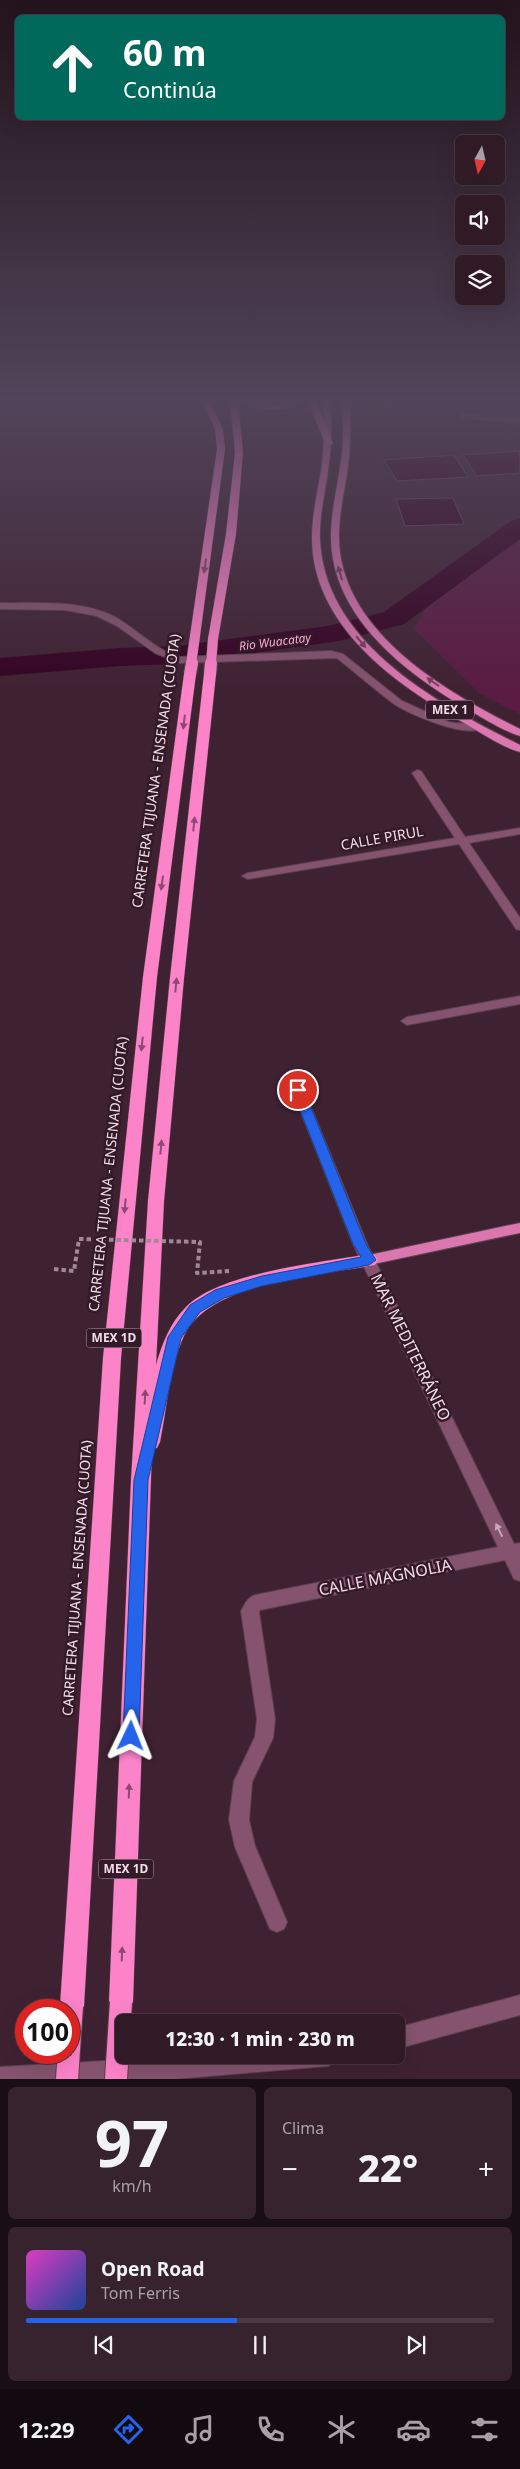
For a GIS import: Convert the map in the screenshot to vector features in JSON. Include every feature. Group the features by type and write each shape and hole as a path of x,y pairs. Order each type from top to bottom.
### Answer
{"highway":[{"name":"CARRETERA TIJUANA - ENSENADA (CUOTA)","path":"67,2079 112,1349 150,977 214,496"},
{"name":"MEX 1D","path":"116,2079 121,2002 141,1480 156,1201 176,978 213,639 231,534 235,496"},
{"path":"141,1480 171,1347 180,1328 195,1309 212,1297 236,1288 369,1260"}],"main road":[{"name":"MEX 1","path":"321,496 318,519 317,560 327,593 341,617 367,649 427,696 497,738 520,748"},
{"name":"MEX 1","path":"340,496 335,535 335,553 347,591 363,616 388,646 403,660 459,700 520,733"},
{"path":"497,738 520,759"},
{"path":"369,1260 520,1228"}],"street":[{"path":"0,606 87,611 102,614 163,655 180,660 331,654 340,656 399,703 446,724 456,727 478,727"},
{"path":"417,773 460,840 520,927"},
{"name":"CALLE PIRUL","path":"248,876 520,831"},
{"path":"407,1021 520,1000"},
{"name":"MAR MEDITERRÁNEO","path":"298,1090 360,1244 515,1552 520,1574"},
{"name":"CALLE MAGNOLIA","path":"277,1922 245,1847 239,1820 243,1781 264,1738 266,1719 250,1611 251,1606 255,1603 515,1552"},
{"path":"405,2037 520,2005"},
{"path":"0,2078 225,2064"}],"path":[{"path":"54,1268 74,1271 78,1239 200,1242 196,1272 229,1271"}],"shaded area":[{"path":"453,498 464,524 405,526 396,499"},
{"path":"520,541 520,714 479,693 414,629 439,585"}],"waterway":[{"name":"Rio Wuacatay","path":"0,667 120,657 177,655 329,635 394,618 520,527"}],"route":[{"path":"131,1736 141,1480 171,1347 175,1337 195,1309 205,1301 220,1294 262,1281 369,1260 360,1244 298,1090"}]}
